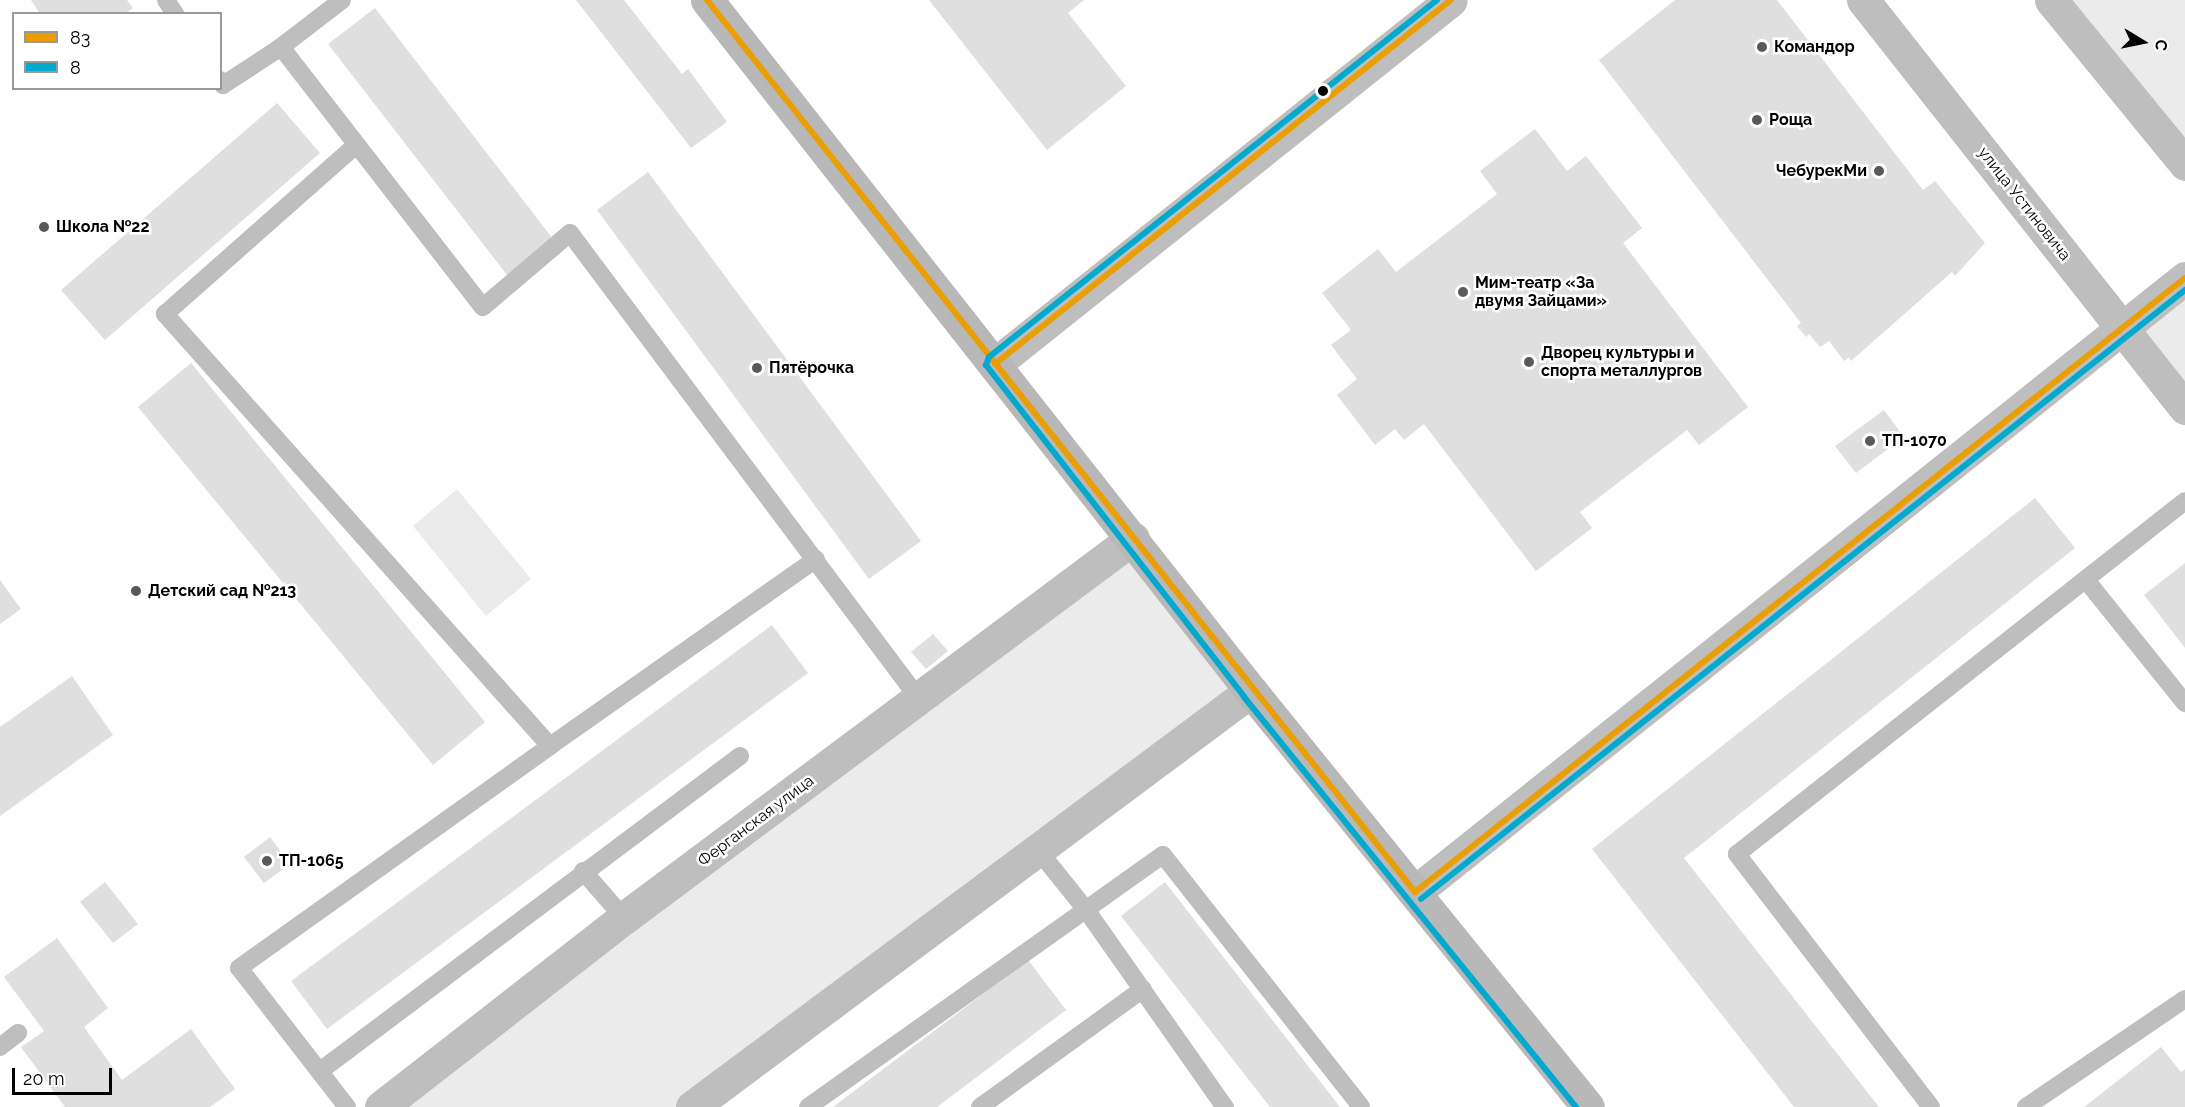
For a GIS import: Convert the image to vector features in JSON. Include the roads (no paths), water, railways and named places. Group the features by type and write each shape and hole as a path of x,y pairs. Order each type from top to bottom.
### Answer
{"main road":[{"path":"707,0 1133,538 1251,692 1415,891 1588,1107"}],"street":[{"path":"996,364 1451,0"},
{"name":"улица Устиновича","path":"1863,0 2185,408"},
{"path":"2051,0 2185,164"},
{"path":"1415,891 2185,278"},
{"name":"Ферганская улица","path":"381,1107 624,918 1133,538"},
{"path":"692,1107 1251,692"}],"lane":[{"path":"222,82 224,85 281,47 342,0"},
{"path":"281,47 355,146 483,307 570,233 919,699"},
{"path":"355,146 165,314 550,746"},
{"path":"1931,1107 1737,854 2185,501"},
{"path":"347,1107 239,968 816,559"},
{"path":"2086,580 2185,703"},
{"path":"320,1071 583,871 740,756"},
{"path":"1038,850 1087,911 1225,1107"},
{"path":"808,1107 1163,855 1362,1107"},
{"path":"583,871 624,918"},
{"path":"980,1107 1143,989"},
{"path":"2026,1107 2185,999"},
{"path":"0,1047 18,1033"}],"place":[{"name":"Командор","path":"1762,47"},
{"name":"Роща","path":"1757,120"},
{"name":"ЧебурекМи","path":"1879,171"},
{"name":"Школа №22","path":"44,227"},
{"name":"Мим-театр «За двумя Зайцами»","path":"1463,292"},
{"name":"Дворец культуры и спорта металлургов","path":"1529,362"},
{"name":"Пятёрочка","path":"757,368"},
{"name":"ТП-1070","path":"1870,441"},
{"name":"Детский сад №213","path":"136,591"},
{"name":"ТП-1065","path":"267,861"}]}
